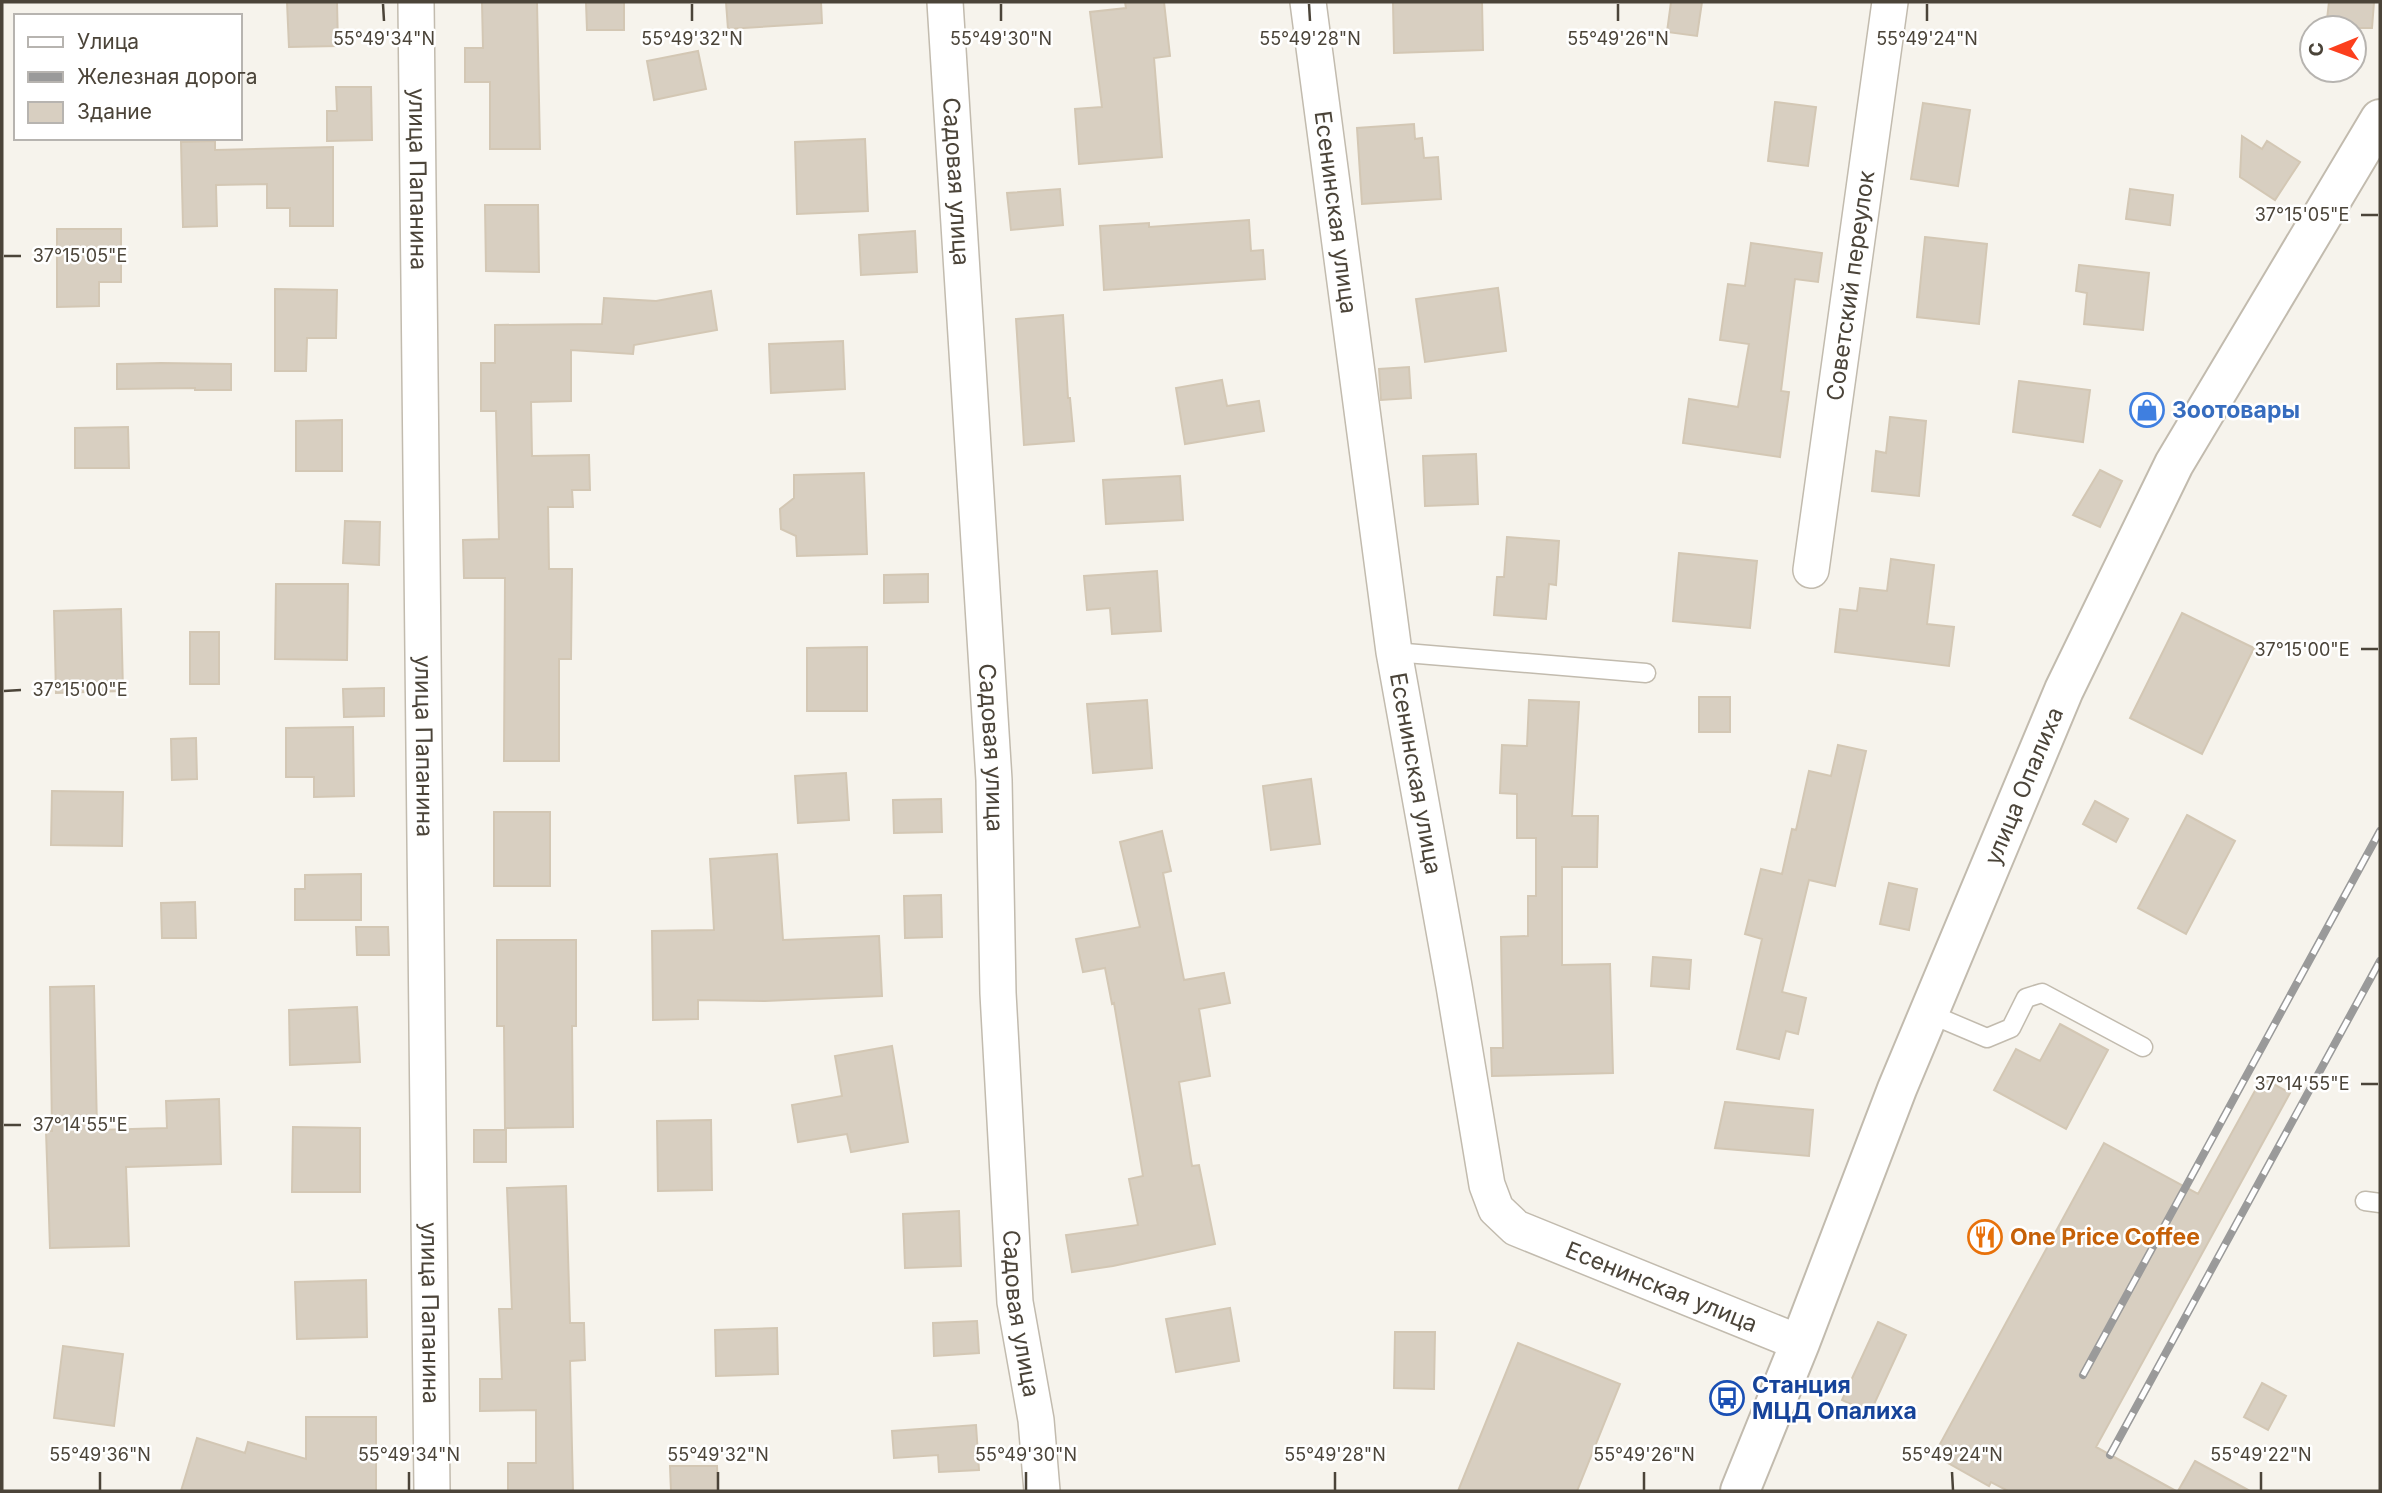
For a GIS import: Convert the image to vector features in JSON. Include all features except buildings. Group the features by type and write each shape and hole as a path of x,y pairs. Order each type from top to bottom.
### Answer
{"street":[{"name":"улица Папанина","path":"416,2 432,1491"},
{"name":"Садовая улица","path":"945,2 994,780 998,993 1015,1288 1036,1420 1042,1491"},
{"name":"Есенинская улица","path":"1308,2 1394,652 1487,1185 1496,1209 1516,1228 1800,1343"},
{"name":"Советский переулок","path":"1811,570 1890,2"},
{"name":"улица Опалиха","path":"1740,1491 1897,1089 2064,690 2174,464 2380,119"}],"lane":[{"path":"1394,652 1646,673"},
{"path":"1928,1013 1987,1038 2011,1028 2026,998 2042,993 2143,1047"}],"railway":[{"path":"2083,1375 2380,831"},
{"path":"2110,1455 2380,961"}],"place":[{"name":"Зоотовары","path":"2147,410"},
{"name":"One Price Coffee","path":"1985,1237"},
{"name":"Станция МЦД Опалиха","path":"1727,1398"}]}
